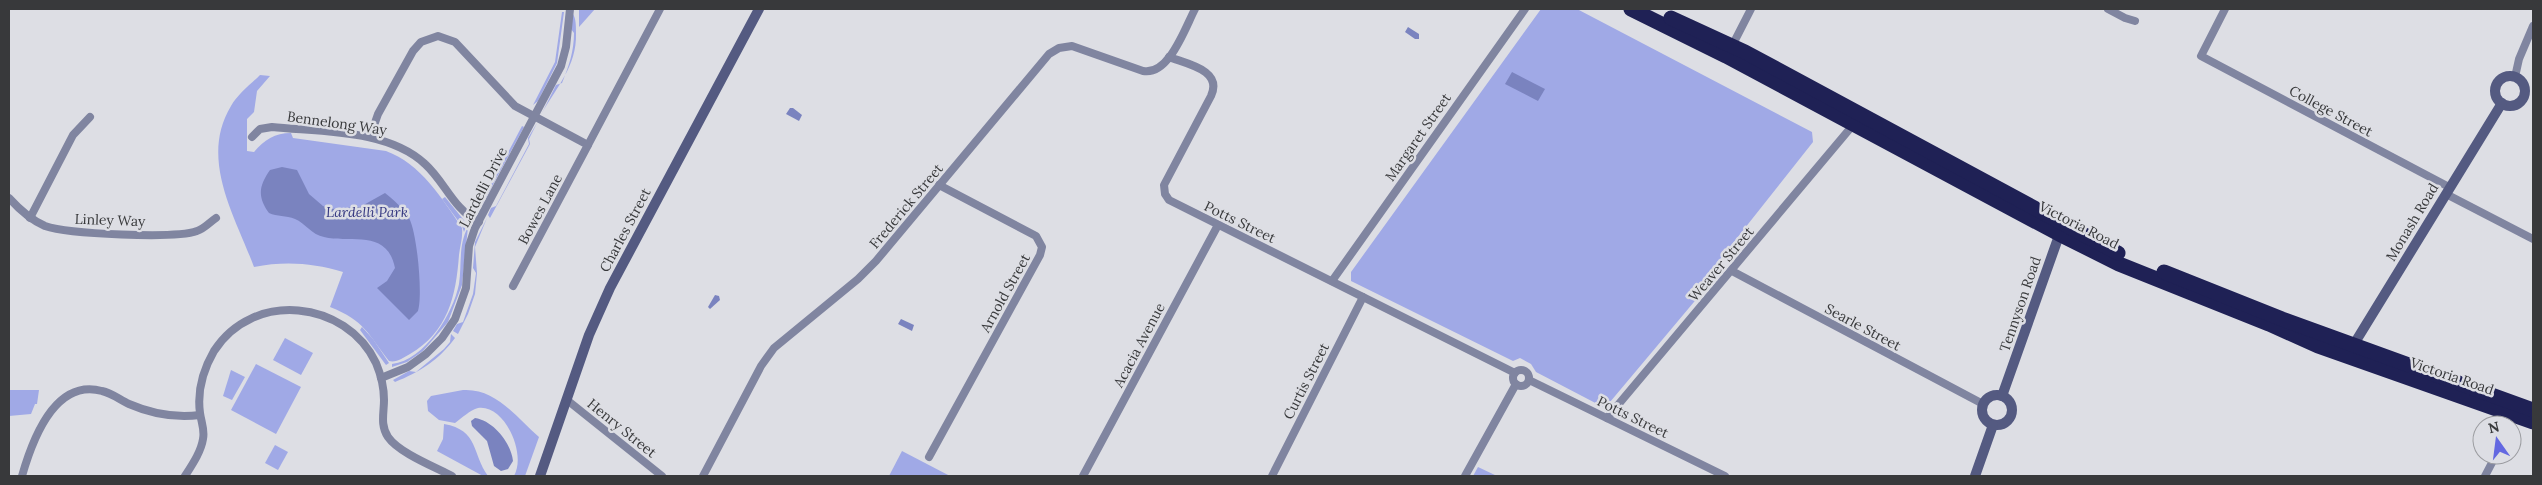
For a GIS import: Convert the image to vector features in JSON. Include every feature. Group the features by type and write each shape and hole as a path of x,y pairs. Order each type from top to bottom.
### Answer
{"highway":[{"name":"Victoria Road","path":"1631,9 1729,51 1853,125 2062,228"},
{"name":"Victoria Road","path":"1652,9 2062,228 2119,264 2269,324 2318,346 2351,350 2533,410"},
{"name":"Victoria Road","path":"2351,350 2502,415"}],"street":[{"name":"Lardelli Drive","path":"381,378 418,361 435,346 449,329 463,298 468,276 469,246 478,222 561,66 566,47 570,9"},
{"name":"Bowes Lane","path":"513,286 660,9"},
{"name":"Charles Street","path":"540,476 589,335 610,288 759,9"},
{"path":"1169,57 1196,9"},
{"name":"Margaret Street","path":"1332,281 1525,9"},
{"path":"1729,51 1751,9"},
{"path":"2108,9 2125,18 2136,21"},
{"name":"College Street","path":"2226,9 2201,56 2533,239"},
{"path":"2515,77 2519,59 2533,26"},
{"path":"370,137 378,114 413,51 421,42 432,37 444,37 455,42 511,103 588,145"},
{"name":"Frederick Street","path":"703,476 761,366 774,348 868,270 1054,50 1065,46 1078,47 1147,72 1159,69 1169,57"},
{"name":"Potts Street","path":"1169,57 1206,71 1213,80 1214,88 1164,184 1165,194 1172,203 1515,373"},
{"path":"2506,77 2515,77 2522,82 2529,94 2515,105 2502,103 2496,95 2496,86 2506,77"},
{"name":"Monash Road","path":"2351,350 2447,190 2502,103"},
{"path":"30,218 73,135 90,117"},
{"name":"Weaver Street","path":"1607,418 1853,125"},
{"name":"Bennelong Way","path":"252,137 260,129 272,127 370,137 393,143 414,154 432,170 460,210 478,222"},
{"name":"Arnold Street","path":"929,457 1040,256 1042,247 1036,236 939,185"},
{"name":"Linley Way","path":"9,198 30,218 43,225 76,233 179,234 198,231 216,218"},
{"name":"Acacia Avenue","path":"1083,476 1218,225"},
{"name":"Tennyson Road","path":"2002,396 2062,228"},
{"name":"Searle Street","path":"1732,271 1983,404"},
{"name":"Curtis Street","path":"1275,475 1363,297"},
{"path":"186,476 203,442 204,432 200,416 201,383 216,349 242,324 276,311 313,312 347,327 371,355 381,378 384,402 383,424 388,437 398,447 452,476"},
{"path":"1524,370 1528,373 1529,380 1524,386 1516,384 1513,379 1515,373 1524,370"},
{"name":"Potts Street","path":"1529,380 1725,476"},
{"path":"1465,476 1516,384"},
{"path":"22,476 33,443 50,412 60,401 80,390 102,391 142,409 164,415 200,416"},
{"path":"1994,395 2002,396 2009,400 2013,411 2007,422 1993,425 1986,419 1983,413 1983,404 1994,395"},
{"name":"Henry Street","path":"567,400 662,476"},
{"path":"1976,476 1993,425"}],"green space":[{"path":"579,9 595,9 579,27"},
{"path":"1541,9 1577,9 1812,132 1813,142 1699,286 1704,290 1605,408 1536,372 1531,364 1520,358 1513,361 1351,281 1351,272"},
{"path":"562,12 564,12 557,63 538,101 533,105 555,62"},
{"path":"573,14 576,25 575,45 573,56 565,75 573,46 574,33 571,29"},
{"name":"Lardelli Park","path":"260,75 270,76 257,91 254,112 247,119 247,151 254,152 270,138 280,134 291,133 293,138 386,151 410,164 430,183 462,228 458,270 448,312 433,335 410,354 394,361 389,361 359,323 330,307 343,272 299,264 254,267 223,187 219,167 218,146 222,126 231,106"},
{"path":"560,84 547,105 541,115 556,85"},
{"path":"537,123 529,139 530,144 490,218 488,215 491,208 496,206 529,144 528,138"},
{"path":"522,126 524,127 482,205 478,209"},
{"path":"445,197 467,224 464,232 462,226 442,199"},
{"path":"487,218 475,247 477,273 475,294 458,334 453,331 457,324 463,322 473,294 476,273 473,268 475,242"},
{"path":"468,227 462,285 448,322 423,351 407,362 392,367 392,364 404,361 426,345 436,334 451,309 459,284 463,241"},
{"path":"362,327 373,339 389,363 386,365 360,330"},
{"path":"451,334 455,338 436,359 413,374 395,382 393,380 409,371 416,372 444,349 450,342"},
{"path":"285,338 313,353 301,375 273,360"},
{"path":"256,364 301,387 276,434 231,410"},
{"path":"231,370 245,377 232,400 223,396"},
{"path":"9,390 39,390 37,404 35,404 31,414 9,416"},
{"path":"463,390 486,394 505,405 539,437 525,476 514,476 518,455 515,443 511,432 496,414 488,409 478,408 469,412 455,423 439,420 428,411 427,401 431,396"},
{"path":"444,424 455,427 469,437 488,476 483,476 437,451 443,439"},
{"path":"275,445 288,452 278,470 265,463"},
{"path":"902,451 950,476 889,476"},
{"path":"1478,467 1497,476 1473,476"}],"shaded area":[{"path":"1408,27 1419,34 1419,39 1415,39 1405,32"},
{"path":"1512,72 1545,89 1538,101 1505,84"},
{"path":"790,108 793,108 802,115 799,121 786,114"},
{"path":"282,167 297,170 309,194 323,206 331,209 360,207 385,193 404,211 412,225 417,249 420,292 418,311 409,320 377,288 387,281 395,268 391,255 384,247 376,242 367,240 334,239 320,236 295,219 269,213 261,196 262,186 270,170"},
{"path":"715,295 719,296 720,300 710,309 708,307"},
{"path":"901,319 914,325 912,331 898,324"},
{"path":"475,418 489,423 505,440 512,454 513,461 508,469 501,471 494,466 487,441 472,426 471,421"}]}
